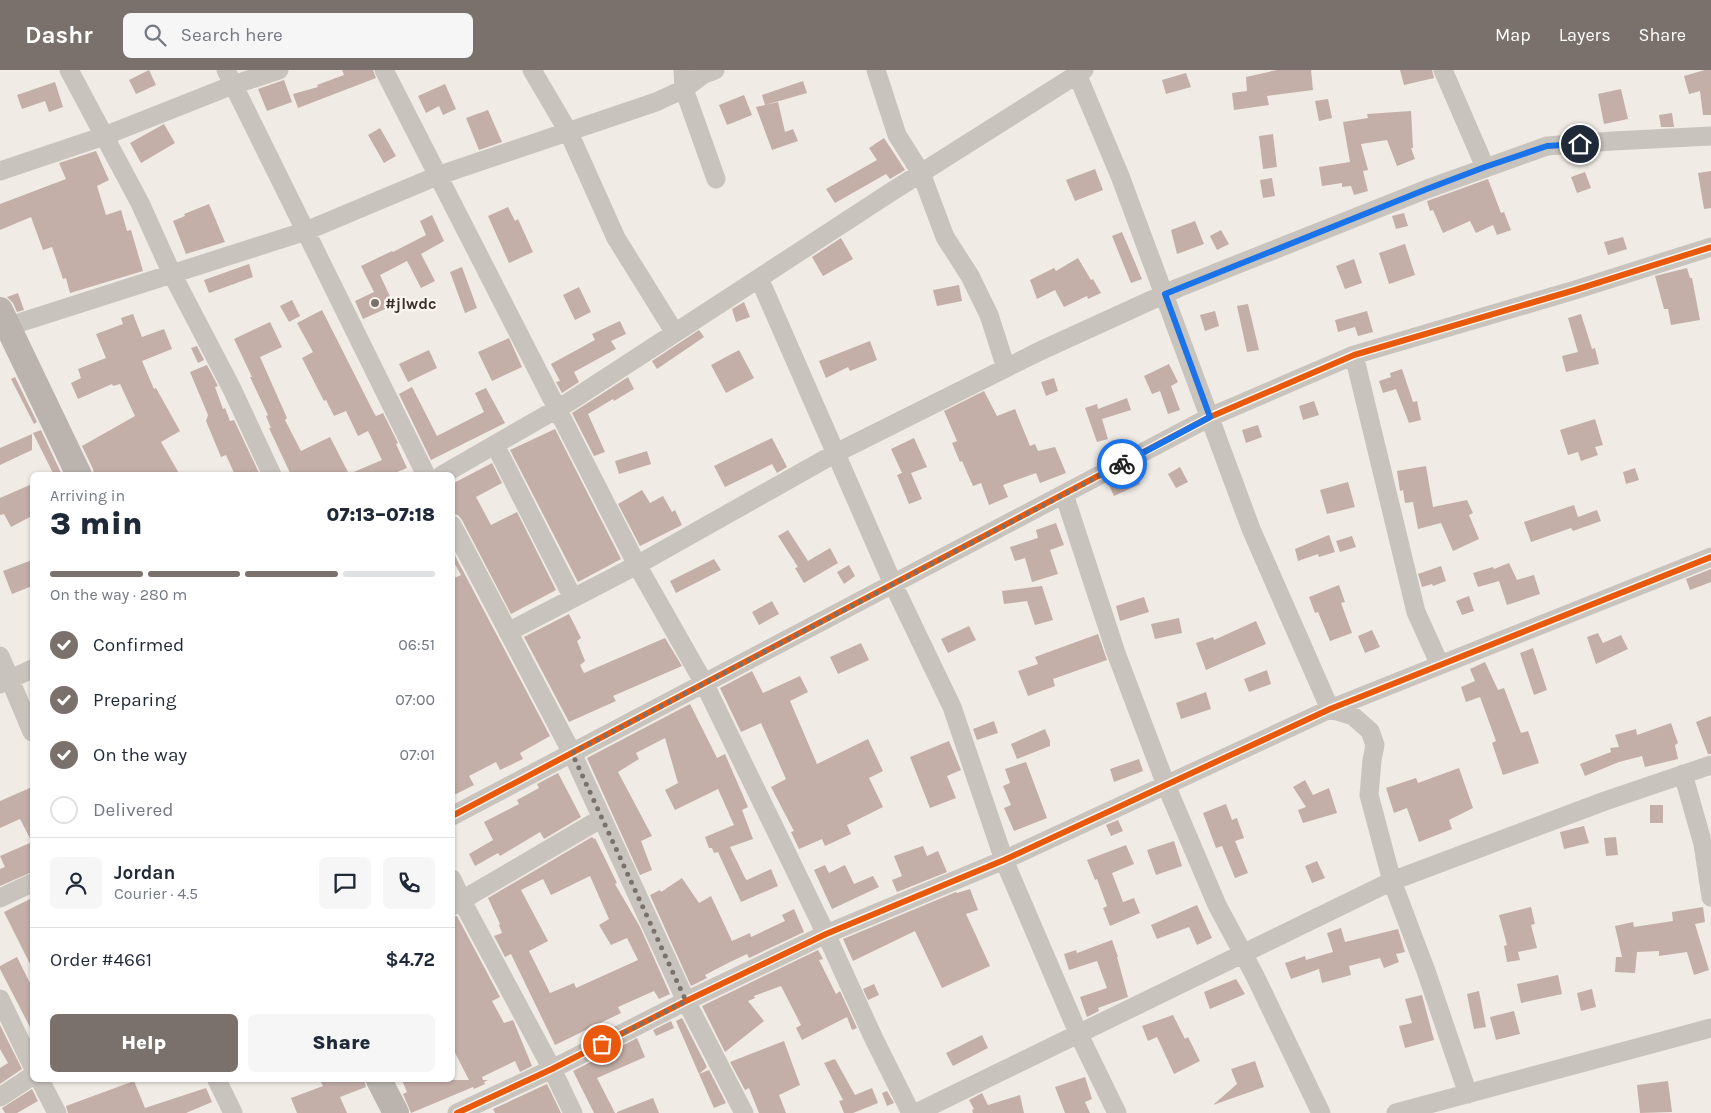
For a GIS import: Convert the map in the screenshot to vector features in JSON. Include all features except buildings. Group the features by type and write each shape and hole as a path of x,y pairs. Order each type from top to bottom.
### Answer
{"main road":[{"path":"2,322 77,472"},
{"path":"380,1082 396,1113"}],"street":[{"path":"69,70 140,203 172,274 232,390 271,472"},
{"path":"0,171 104,136 230,78 279,70"},
{"path":"384,70 637,565 704,683 911,1113"},
{"path":"532,70 569,132 616,238 675,333"},
{"path":"683,70 684,89 716,179"},
{"path":"2,322 172,274 306,231 438,176 656,102 684,89 704,74 715,70"},
{"path":"876,70 896,135 920,173 945,236 970,276 989,315 1006,368"},
{"path":"1442,70 1485,167"},
{"path":"447,472 557,409 920,173 1080,72 1165,294 1251,529 1330,709 1353,716 1370,731 1375,745 1369,795 1392,881 1426,971 1468,1094"},
{"path":"230,78 425,472"},
{"path":"508,632 637,565 836,453 1040,351 1165,294 1427,189 1547,146 1711,136"},
{"path":"455,814 1210,417 1354,355 1711,248"},
{"path":"759,278 894,584 952,707 1004,860 1079,1034 1117,1113"},
{"path":"1354,355 1416,612 1440,665"},
{"path":"495,445 573,598"},
{"path":"1064,494 1116,653 1166,785 1217,905 1243,953 1321,1113"},
{"path":"455,531 572,753 686,1001 744,1113"},
{"path":"457,1113 552,1069 686,1001 826,934 1004,860 1330,709 1711,557"},
{"path":"0,656 5,681 30,728"},
{"path":"5,681 30,669"},
{"path":"916,1113 1392,881 1605,801 1711,765"},
{"path":"1682,774 1703,844 1711,897"},
{"path":"573,1113 552,1069 457,904 602,818"},
{"path":"0,898 30,884"},
{"path":"0,999 30,1061"},
{"path":"1396,1113 1711,1028"},
{"path":"0,1097 30,1077"},
{"path":"41,1082 57,1113"},
{"path":"218,1082 233,1113"}],"cycle path":[{"path":"455,814 1210,417 1354,355 1575,290 1711,247"},
{"path":"457,1113 552,1069 686,1001 826,934 1004,860 1330,709 1711,557"}],"way so far":[{"path":"602,1044 686,1001 572,753 1122,464"}],"place":[{"name":"#jlwdc","path":"375,303"}],"route":[{"path":"1122,464 1210,417 1165,294 1264,253 1485,167 1547,146 1580,144"}]}
